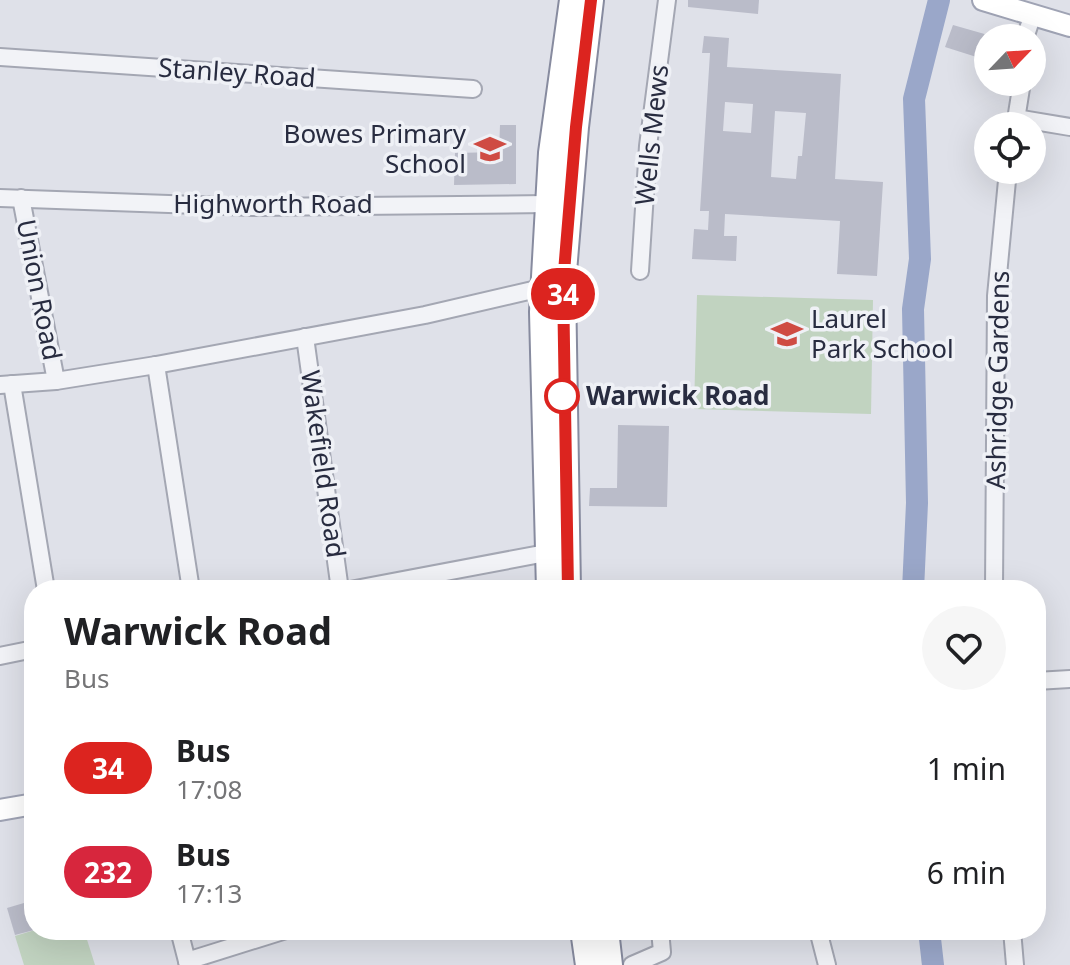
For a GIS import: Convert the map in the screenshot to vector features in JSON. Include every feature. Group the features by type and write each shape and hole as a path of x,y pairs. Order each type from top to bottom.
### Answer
{"highway":[{"path":"568,580 547,204 572,0"},
{"path":"548,580 546,553 553,285 591,0"},
{"path":"584,940 588,965"},
{"path":"607,940 610,965"}],"main road":[{"path":"983,0 1070,26"},
{"path":"0,810 24,806"}],"street":[{"name":"Wells Mews","path":"640,271 648,146 667,0"},
{"path":"1030,24 1032,17"},
{"name":"Stanley Road","path":"0,57 473,89"},
{"path":"1046,125 1070,127"},
{"name":"Ashridge Gardens","path":"994,580 996,296 1007,184"},
{"name":"Highworth Road","path":"0,198 253,207 547,204"},
{"name":"Union Road","path":"21,198 56,381"},
{"path":"44,580 6,385 56,381 156,365 425,315 553,285"},
{"name":"Wakefield Road","path":"305,337 339,580"},
{"path":"156,365 189,580"},
{"path":"403,580 546,553"},
{"path":"0,656 24,651"},
{"path":"1046,680 1070,679"},
{"path":"181,940 187,963 256,940"},
{"path":"632,965 662,952 661,940"},
{"path":"821,940 827,965"},
{"path":"1013,940 1015,965"}],"green space":[{"path":"697,295 873,300 871,414 694,409"},
{"path":"24,933 24,940 87,940 95,965 24,965 15,936"},
{"path":"921,940 934,940 937,965 922,965"}],"building":[{"path":"688,0 759,0 758,14 688,7"},
{"path":"953,25 974,31 974,56 945,47"},
{"path":"704,36 729,38 727,67 841,74 835,179 883,182 877,276 837,274 840,221 725,214 724,236 737,236 736,261 692,259 694,229 708,230 709,211 700,211 710,53 702,53","holes":["725,102 753,104 751,133 723,131","775,111 806,113 802,156 798,156 796,179 771,177"]},
{"path":"500,125 516,125 516,184 454,185 455,153 499,152"},
{"path":"618,425 669,426 667,507 589,506 590,488 617,488"},
{"path":"24,903 24,933 15,935 7,908"}],"waterway":[{"path":"913,580 917,503 913,309 920,259 914,99 939,0"},
{"path":"930,940 933,965"}],"bus line":[{"name":"34","path":"568,580 563,284 576,127 591,0"}],"place":[{"name":"Bowes Primary School","path":"490,149"},
{"name":"Laurel Park School","path":"787,334"},
{"name":"Warwick Road","path":"562,396"}]}
